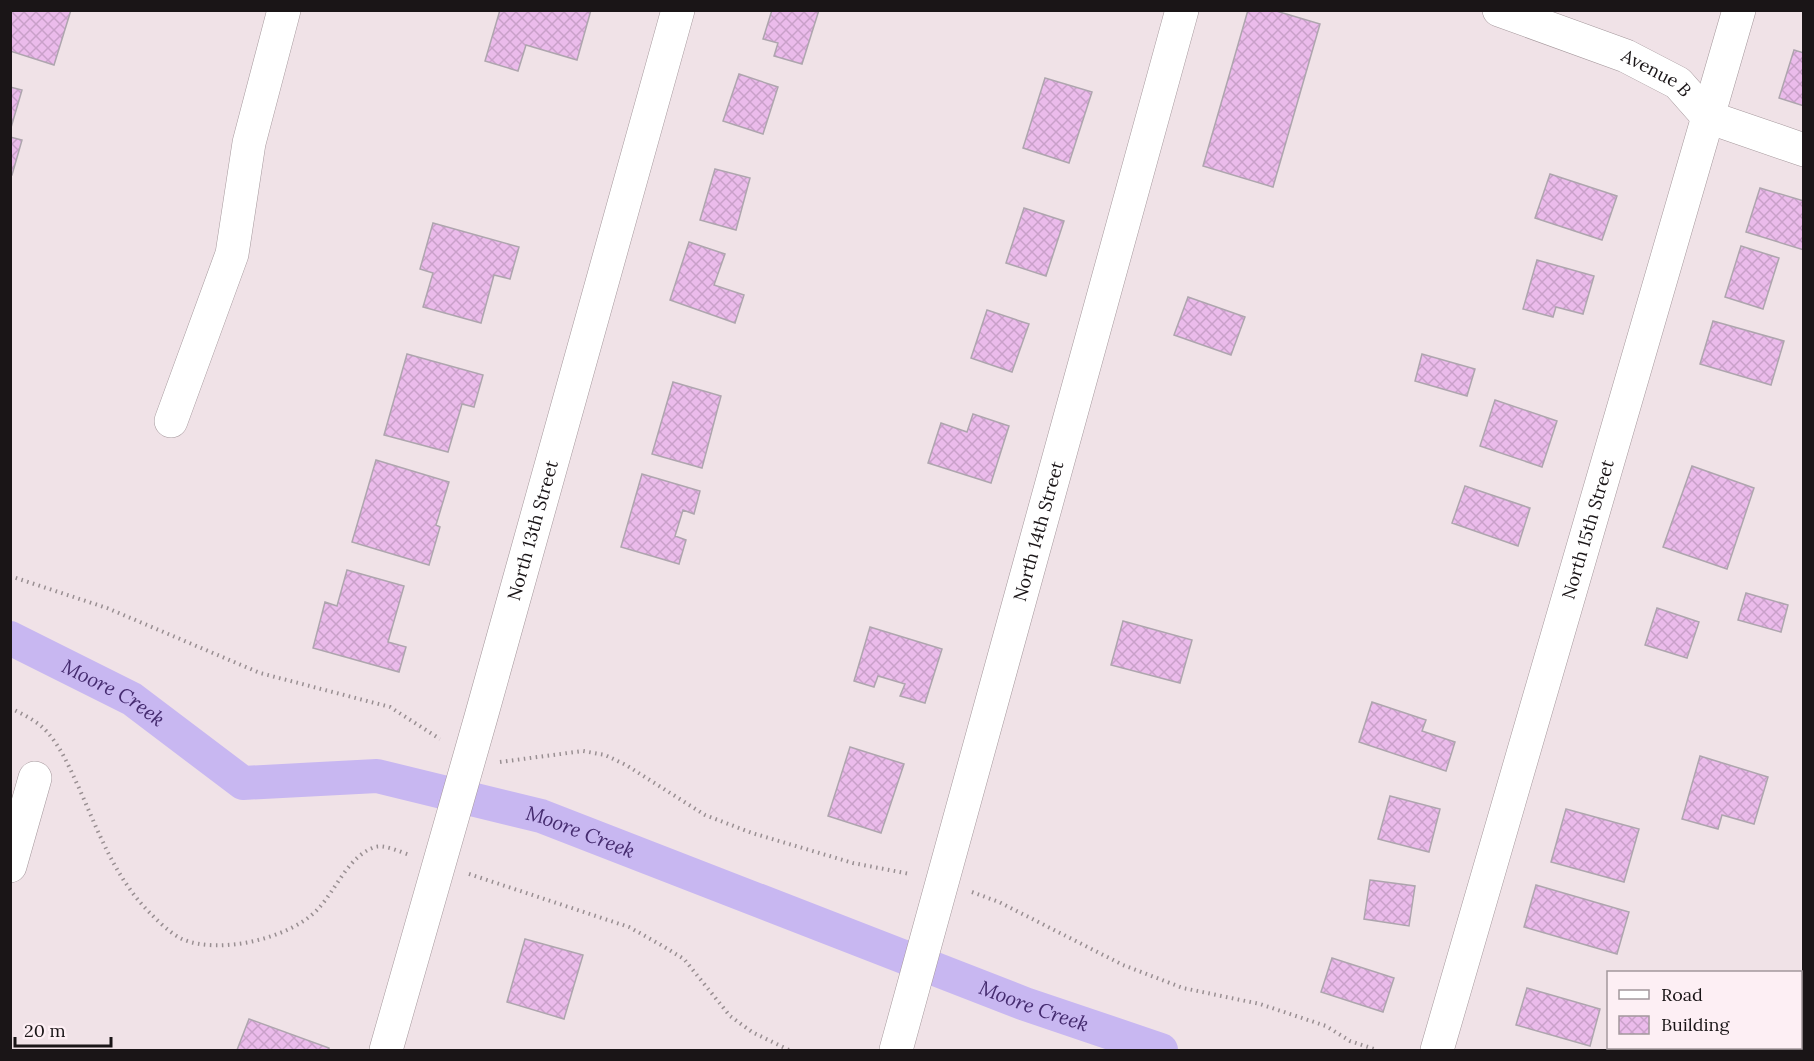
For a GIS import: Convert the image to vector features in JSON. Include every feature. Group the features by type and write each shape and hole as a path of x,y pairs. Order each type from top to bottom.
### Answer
{"street":[{"path":"171,421 232,254 249,143 284,10"},
{"name":"North 13th Street","path":"386,1050 678,10"},
{"name":"North 14th Street","path":"896,1050 1182,10"},
{"name":"Avenue B","path":"1499,10 1626,56 1678,83 1708,117 1803,150"},
{"name":"North 15th Street","path":"1437,1050 1739,10"},
{"path":"10,866 35,778"}],"path":[{"path":"10,576 107,608 260,673 390,707 429,734 449,742"},
{"path":"10,708 47,731 63,754 113,865 134,898 160,923 182,939 210,945 248,943 289,929 316,911 359,855 377,846 416,857"},
{"path":"494,761 506,763 584,751 605,755 626,765 705,815 752,833 853,863 919,877"},
{"path":"462,872 629,927 684,959 729,1016 752,1032 789,1050"},
{"path":"965,890 999,902 1123,965 1183,988 1260,1004 1315,1022 1350,1041 1377,1050"}],"building":[{"path":"10,10 71,10 54,65 10,51"},
{"path":"500,10 591,10 577,60 526,45 518,71 485,61"},
{"path":"772,10 819,10 802,64 774,56 778,43 763,39"},
{"path":"1248,10 1273,10 1320,24 1273,187 1203,166"},
{"path":"1794,50 1804,53 1804,106 1779,98"},
{"path":"739,74 778,87 763,134 723,121"},
{"path":"1045,78 1092,92 1069,163 1023,148"},
{"path":"10,87 22,90 10,131"},
{"path":"10,137 22,140 12,175 10,175"},
{"path":"715,169 750,178 736,230 700,220"},
{"path":"1550,174 1617,196 1602,240 1535,218"},
{"path":"1760,188 1804,201 1804,250 1746,232"},
{"path":"1024,208 1064,221 1046,276 1006,263"},
{"path":"433,223 519,247 510,279 494,275 481,323 423,307 433,273 420,269"},
{"path":"689,242 725,254 714,285 744,295 735,323 670,300"},
{"path":"1741,246 1779,258 1763,309 1725,297"},
{"path":"1537,260 1594,276 1583,314 1556,307 1553,317 1523,309"},
{"path":"1188,297 1245,317 1231,355 1174,335"},
{"path":"987,310 1029,324 1012,372 971,358"},
{"path":"1713,321 1784,341 1771,385 1700,364"},
{"path":"407,354 483,375 474,407 462,404 448,452 384,435"},
{"path":"1422,354 1475,369 1467,396 1415,381"},
{"path":"673,382 721,396 702,468 652,454"},
{"path":"1495,400 1557,421 1542,467 1480,446"},
{"path":"973,414 1009,426 991,483 928,463 941,423 967,432"},
{"path":"376,460 449,482 436,525 440,527 429,565 352,542"},
{"path":"1692,466 1754,488 1727,569 1663,547"},
{"path":"642,474 700,491 694,514 683,510 675,536 686,540 679,564 621,547"},
{"path":"1465,486 1530,508 1518,546 1452,523"},
{"path":"347,570 404,586 388,642 406,647 399,672 313,648 325,602 337,606"},
{"path":"1746,593 1788,605 1781,632 1738,620"},
{"path":"1657,608 1699,622 1687,658 1645,645"},
{"path":"1123,621 1192,640 1180,683 1111,665"},
{"path":"870,627 942,649 925,703 900,696 905,684 878,676 874,687 854,681"},
{"path":"1372,702 1426,720 1422,731 1455,742 1446,771 1359,742"},
{"path":"850,747 904,764 881,833 828,816"},
{"path":"1700,756 1768,777 1754,824 1722,815 1718,829 1682,819"},
{"path":"1390,796 1440,809 1429,852 1378,839"},
{"path":"1566,809 1639,829 1624,882 1551,862"},
{"path":"1370,880 1415,886 1409,926 1364,919"},
{"path":"1536,885 1629,912 1617,954 1524,927"},
{"path":"525,939 583,955 564,1019 507,1002"},
{"path":"1332,958 1394,978 1383,1012 1321,992"},
{"path":"1527,988 1600,1009 1590,1046 1516,1025"},
{"path":"249,1019 329,1048 329,1050 237,1050"}],"waterway":[{"name":"Moore Creek","path":"10,638 132,699 243,783 377,776 541,816 1025,1004 1161,1050"}]}
